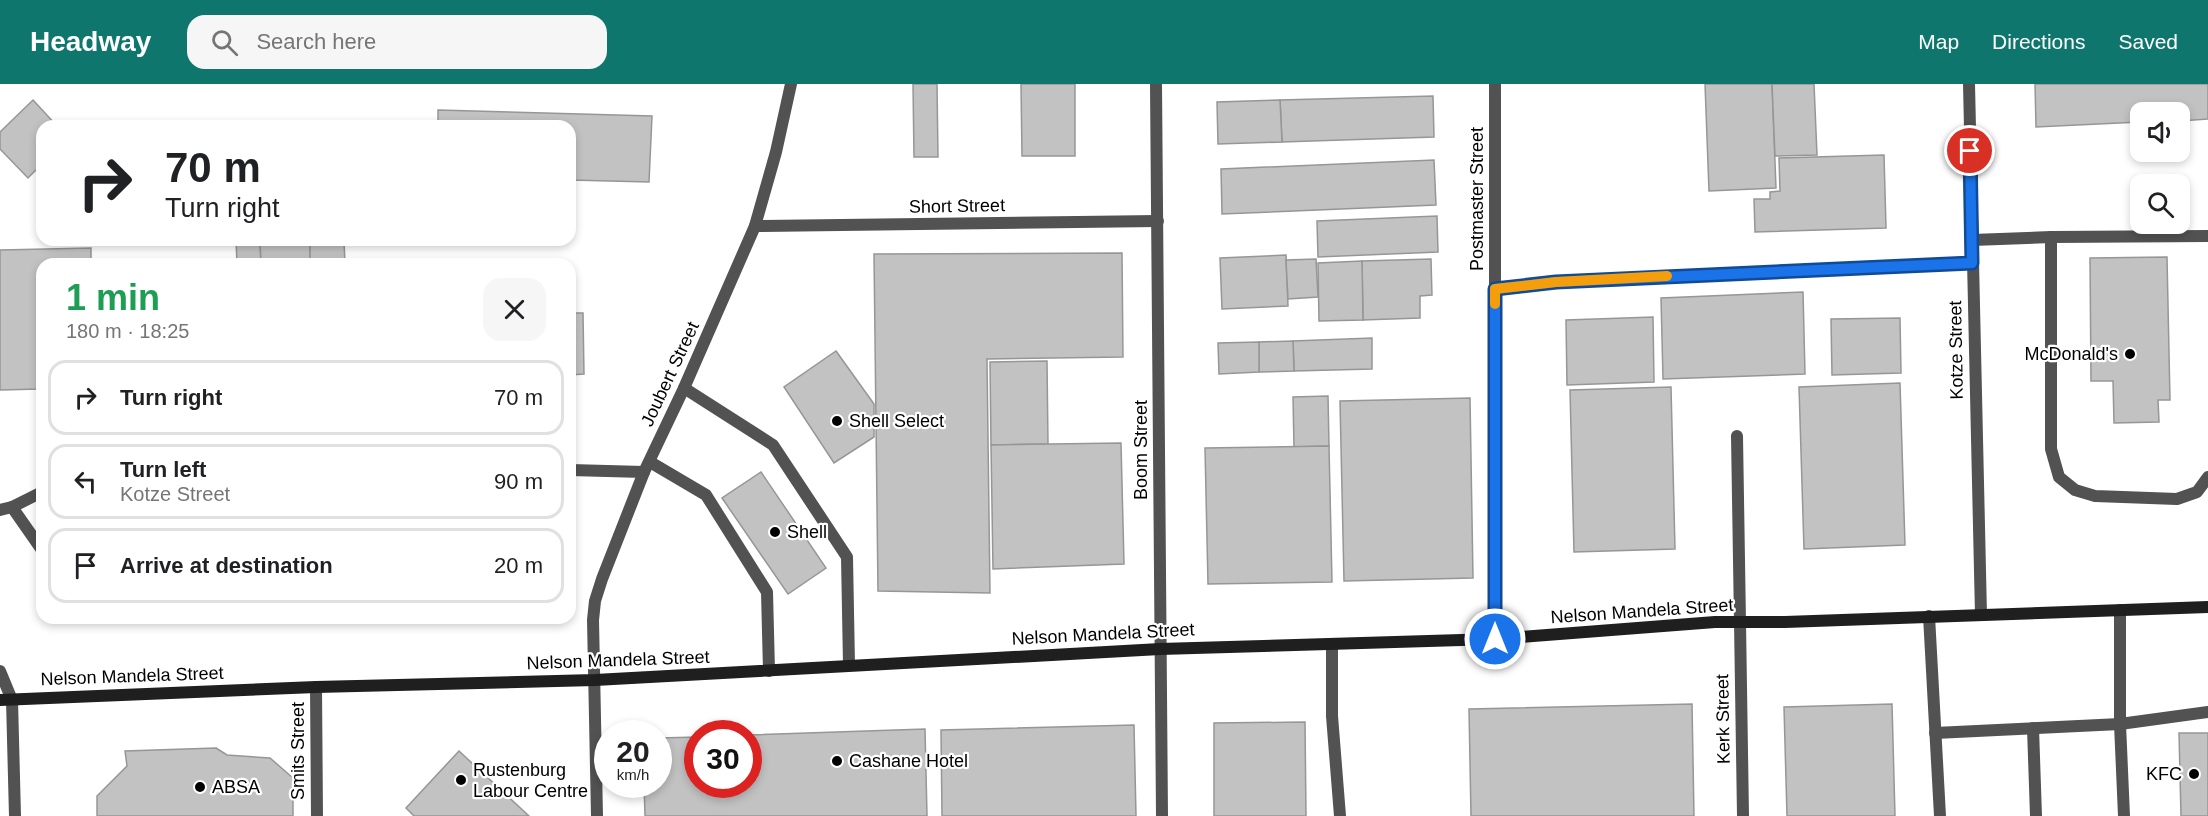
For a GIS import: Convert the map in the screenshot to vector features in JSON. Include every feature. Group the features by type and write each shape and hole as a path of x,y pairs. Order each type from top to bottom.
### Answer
{"main road":[{"name":"Nelson Mandela Street","path":"6,700 316,687 595,680 1160,649 1495,639 1715,622 2208,607"}],"street":[{"name":"Joubert Street","path":"597,816 593,620 595,601 612,552 647,467 755,226 776,152 791,84"},
{"name":"Boom Street","path":"1156,84 1162,816"},
{"name":"Postmaster Street","path":"1495,84 1495,639"},
{"name":"Kotze Street","path":"1969,84 1981,615"},
{"name":"Short Street","path":"755,226 1158,221"},
{"path":"1972,240 2208,236"},
{"path":"2052,237 2051,449 2060,477 2075,490 2095,496 2177,499 2197,492 2208,477"},
{"path":"1495,289 1556,282 1972,263"},
{"path":"684,388 773,445 847,557 849,665"},
{"name":"Kerk Street","path":"1737,436 1743,816"},
{"path":"576,471 647,467 706,495 767,592 769,671"},
{"path":"36,495 6,508 36,543"},
{"path":"2120,610 2120,724 2124,816"},
{"path":"1929,616 1940,816"},
{"path":"1332,644 1332,716 1340,816"},
{"path":"0,671 6,700 15,816"},
{"name":"Smits Street","path":"316,687 317,816"},
{"path":"1935,733 2120,724 2208,712"},
{"path":"2033,728 2036,816"}],"building":[{"path":"913,84 937,84 938,157 914,157"},
{"path":"1021,84 1075,84 1075,156 1022,156"},
{"path":"1705,84 1772,84 1776,188 1709,191"},
{"path":"1772,84 1814,84 1817,155 1775,156"},
{"path":"2035,84 2208,84 2208,119 2190,120 2190,102 2130,102 2130,122 2036,127"},
{"path":"1433,96 1434,137 1282,142 1280,100"},
{"path":"33,100 51,120 36,120 36,170 28,178 0,149 0,132"},
{"path":"1280,100 1282,142 1218,144 1217,102"},
{"path":"438,110 652,116 649,182 576,180 576,120 438,120"},
{"path":"1884,155 1886,228 1755,232 1754,199 1770,199 1770,192 1780,191 1779,158"},
{"path":"1434,160 1436,205 1222,214 1221,169"},
{"path":"1437,216 1438,252 1318,257 1317,221"},
{"path":"236,246 260,246 261,258 237,258"},
{"path":"260,246 310,246 310,258 261,258"},
{"path":"310,246 344,246 345,258 310,258"},
{"path":"91,248 91,258 36,258 36,389 0,390 0,250"},
{"path":"1122,253 1123,357 987,359 990,593 878,591 874,254"},
{"path":"1286,255 1288,306 1222,309 1220,258"},
{"name":"McDonald's","path":"2167,257 2170,400 2158,400 2159,422 2114,423 2113,381 2091,381 2090,258"},
{"path":"1316,259 1318,297 1288,299 1286,260"},
{"path":"1431,259 1432,295 1420,296 1420,318 1363,320 1362,261"},
{"path":"1362,261 1363,320 1319,321 1318,263"},
{"path":"1803,292 1805,374 1663,379 1661,298"},
{"path":"576,313 583,313 584,374 576,375"},
{"path":"1653,317 1654,382 1567,385 1566,320"},
{"path":"1900,318 1901,373 1832,375 1831,319"},
{"path":"1372,338 1372,369 1294,371 1293,341"},
{"path":"1293,341 1294,371 1259,372 1259,342"},
{"path":"1259,342 1259,372 1219,374 1218,343"},
{"path":"836,351 874,404 874,437 834,463 784,387"},
{"path":"1047,361 1048,444 991,445 990,362"},
{"path":"1900,383 1905,545 1804,549 1799,387"},
{"path":"1671,387 1675,549 1574,552 1570,390"},
{"path":"1328,396 1329,446 1294,447 1293,397"},
{"path":"1470,398 1473,578 1344,581 1340,401"},
{"path":"1121,443 1124,564 993,569 991,445"},
{"path":"1329,446 1332,582 1208,584 1205,448"},
{"path":"761,472 826,568 788,594 722,498"},
{"path":"1692,704 1694,816 1471,816 1469,709"},
{"path":"1892,704 1895,816 1787,816 1784,707"},
{"path":"1305,722 1306,816 1214,816 1214,723"},
{"path":"1134,725 1136,816 942,816 941,730"},
{"name":"Cashane Hotel","path":"925,729 927,816 645,816 644,798 672,798 672,738 684,737 684,798 762,798 762,735"},
{"name":"KFC","path":"2179,733 2208,733 2208,816 2181,816"},
{"name":"ABSA","path":"216,748 227,755 270,758 293,778 293,816 97,816 97,796 127,766 125,751"},
{"name":"Rustenburg Labour Centre","path":"459,751 529,816 414,816 406,808"}],"slow traffic":[{"path":"1495,304 1495,289 1556,282 1667,276"}],"place":[{"name":"McDonald's","path":"2130,354"},
{"name":"Shell Select","path":"837,421"},
{"name":"Shell","path":"775,532"},
{"name":"Cashane Hotel","path":"837,761"},
{"name":"KFC","path":"2194,774"},
{"name":"Rustenburg Labour Centre","path":"461,780"},
{"name":"ABSA","path":"200,787"}],"route":[{"path":"1495,639 1495,289 1556,282 1972,263 1970,151"}]}
